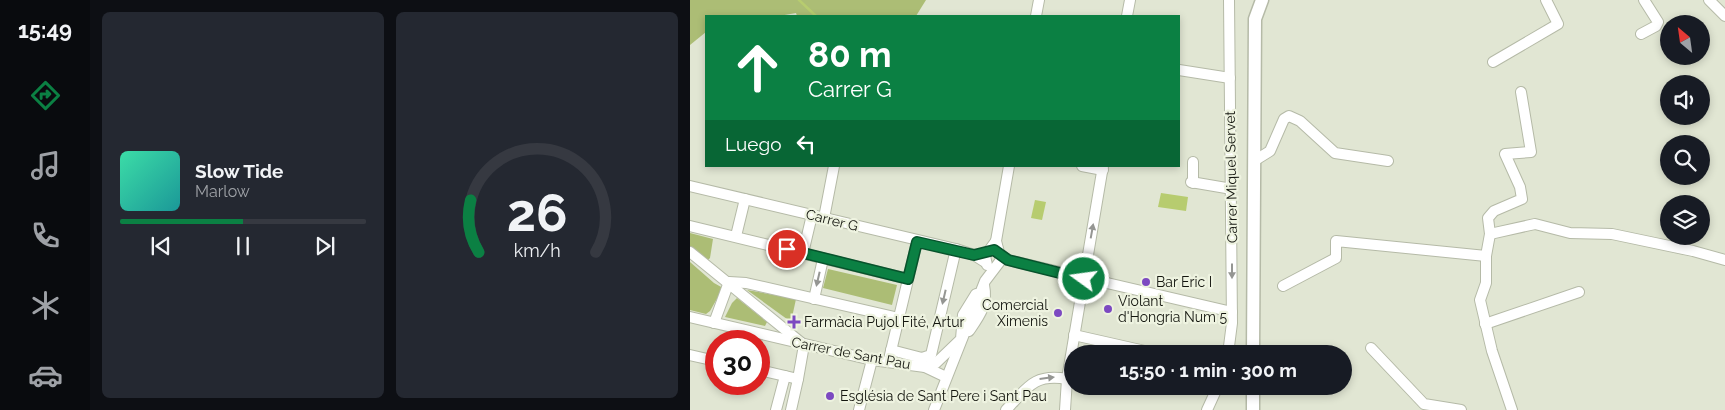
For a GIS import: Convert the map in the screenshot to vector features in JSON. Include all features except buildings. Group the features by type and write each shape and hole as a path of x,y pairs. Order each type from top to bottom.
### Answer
{"main road":[{"path":"1253,345 1255,20 1262,0"},
{"path":"1253,395 1253,410"}],"street":[{"path":"1127,15 1130,0"},
{"name":"Carrer Miquel Servet","path":"1229,0 1232,312 1229,345"},
{"path":"1493,62 1558,24 1546,0"},
{"path":"1641,34 1656,26 1658,22 1644,0"},
{"path":"1036,15 1039,1"},
{"path":"1712,1 1725,16"},
{"path":"1180,70 1230,78"},
{"path":"1512,410 1492,351 1480,300 1486,283 1486,256 1490,234 1488,218 1494,211 1522,199 1520,187 1505,154 1531,152 1520,92"},
{"path":"1254,161 1270,152 1284,119 1289,116 1300,121 1335,153 1388,161"},
{"path":"1193,162 1192,183 1232,189"},
{"path":"824,218 834,167"},
{"path":"934,410 994,258 1009,167"},
{"path":"1072,345 1103,168"},
{"name":"Carrer G","path":"690,186 917,242 994,258"},
{"path":"736,236 745,199"},
{"path":"804,253 812,215"},
{"path":"1490,234 1535,224 1570,233 1612,234 1693,251 1725,260"},
{"path":"690,226 908,279"},
{"path":"1283,286 1336,258 1336,241 1486,256"},
{"path":"917,242 890,356 922,358 931,355 956,249"},
{"path":"690,252 804,344 791,410"},
{"path":"994,258 1232,312"},
{"path":"814,299 823,259"},
{"path":"729,282 746,283 899,318"},
{"path":"714,323 729,282"},
{"path":"1485,324 1579,292"},
{"name":"Carrer de Sant Pau","path":"690,317 872,360 890,356 925,367 946,377"},
{"path":"1074,335 1118,345"},
{"path":"925,367 936,363 960,342"},
{"path":"1371,348 1424,404 1462,410"},
{"path":"690,355 705,358"},
{"path":"859,410 872,360"},
{"path":"936,363 944,369 946,377"},
{"name":"Carrer de Sant Pau","path":"925,367 934,380 940,394"},
{"path":"770,373 798,379"},
{"path":"776,410 785,376"},
{"path":"1006,410 1037,380 1052,376 1064,379"},
{"path":"1064,410 1065,395"},
{"path":"1207,410 1214,395"}],"shaded area":[{"path":"690,0 926,0 917,15 797,15 796,13 785,15 705,15 705,33 690,45"},
{"path":"1161,193 1188,197 1186,211 1158,207"},
{"path":"1035,200 1046,202 1042,220 1031,218"},
{"path":"690,233 713,239 708,260 690,248"},
{"path":"690,262 714,283 723,288 710,311 706,314 690,310"},
{"path":"828,269 897,285 892,305 823,288"},
{"path":"747,290 796,299 791,322"},
{"path":"737,298 767,322 765,326 725,317 732,303"}],"waterway":[{"path":"799,0 815,15"}],"place":[{"name":"Bar Eric I","path":"1146,282"},
{"name":"Violant d'Hongria Num 5","path":"1108,309"},
{"name":"Comercial Ximenis","path":"1058,313"},
{"name":"Farmàcia Pujol Fité, Artur","path":"794,322"},
{"name":"Església de Sant Pere i Sant Pau","path":"830,396"}],"route":[{"path":"787,249 908,279 917,242 956,249 974,255 994,250 1008,260 1084,279"}]}
